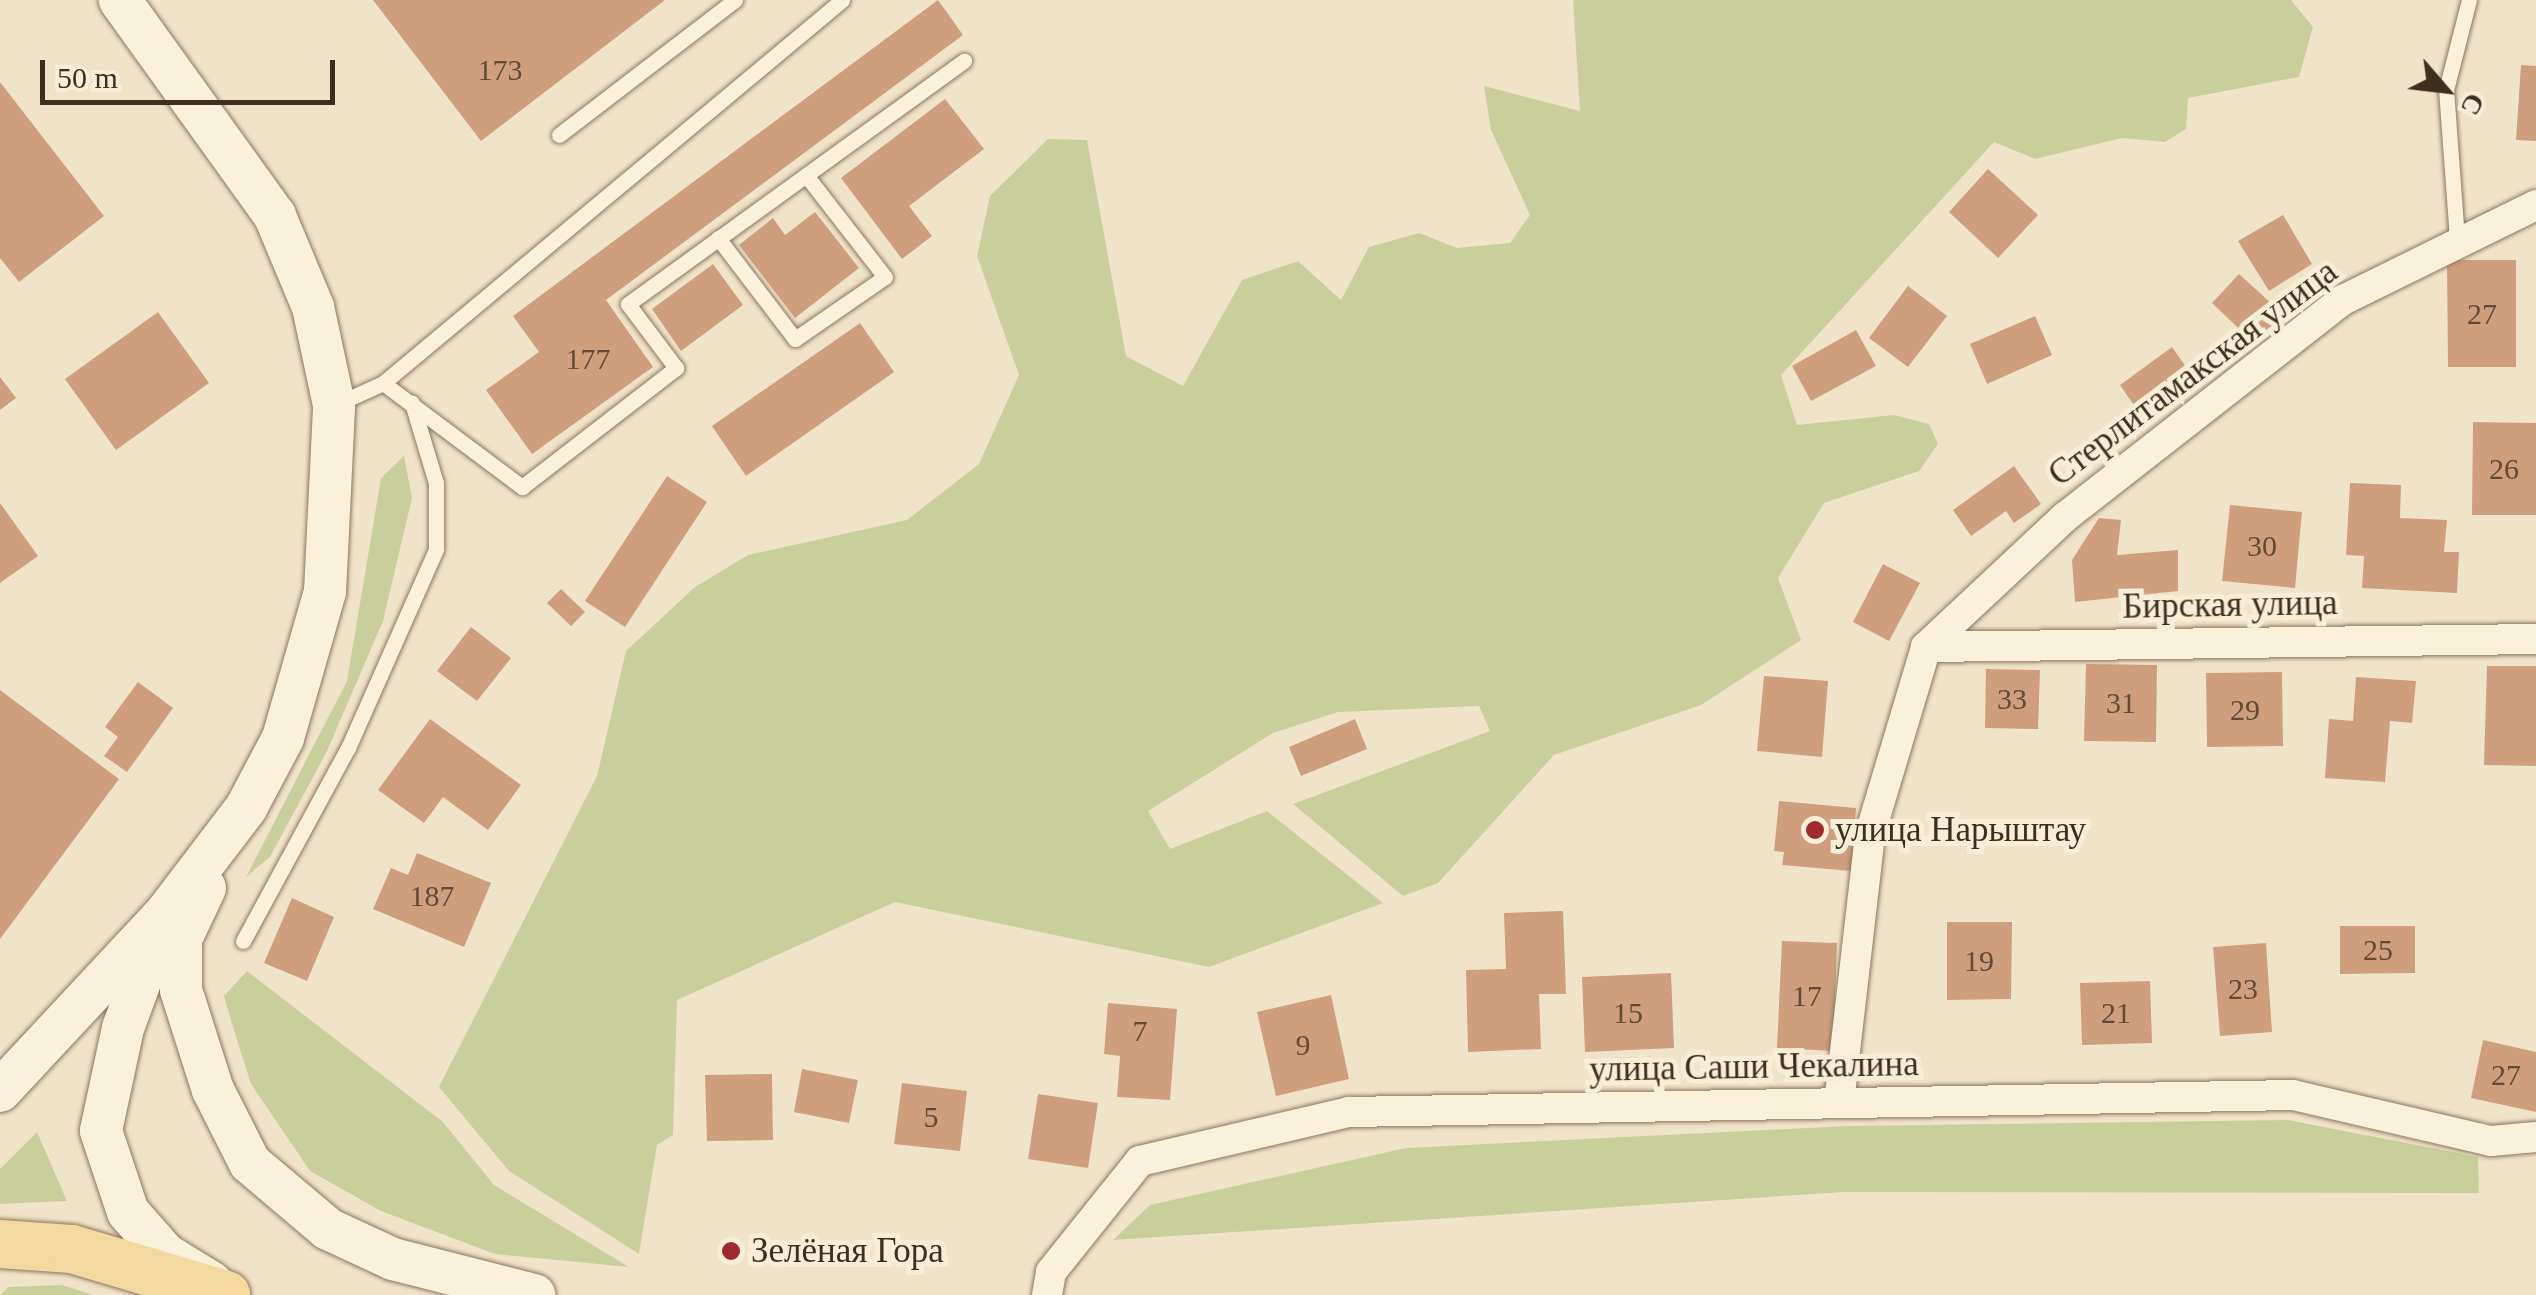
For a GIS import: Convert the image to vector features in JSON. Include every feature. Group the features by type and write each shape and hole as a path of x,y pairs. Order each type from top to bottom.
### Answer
{"main road":[{"path":"120,0 276,216 313,307 334,405 318,642 284,738 181,939 181,990 213,1090 250,1163 328,1229 392,1259 534,1295"},
{"path":"0,1092 166,914 246,808"},
{"path":"166,914 123,1028 102,1130 128,1212 165,1254 228,1295"},
{"path":"0,1244 72,1249 228,1295"}],"street":[{"name":"Стерлитамакская улица","path":"1926,647 2066,517 2343,300 2457,239 2536,205"},
{"name":"Бирская улица","path":"1926,647 2536,639"},
{"path":"1839,1103 1870,834 1926,647"},
{"name":"улица Саши Чекалина","path":"1047,1295 1050,1272 1140,1161 1349,1112 2294,1095 2492,1141 2536,1136"}],"lane":[{"path":"559,134 735,0"},
{"path":"334,405 383,382 842,0"},
{"path":"2457,239 2446,90 2468,0"},
{"path":"383,382 522,487 676,368 628,304 964,61"},
{"path":"718,238 795,339 884,277 806,174"},
{"path":"243,941 348,748 436,549 436,483 412,403"}],"green space":[{"path":"1573,0 2291,0 2313,27 2299,77 2188,98 2186,129 2165,142 2122,138 2035,159 1994,142 1781,375 1797,425 1894,415 1929,424 1938,444 1919,471 1824,503 1778,578 1801,640 1701,705 1554,755 1438,883 1403,896 1293,804 1490,731 1479,706 1338,712 1273,733 1148,811 1170,849 1267,811 1383,903 1209,967 895,902 677,1000 673,1135 657,1145 639,1254 509,1171 439,1087 597,776 626,651 695,587 748,555 907,520 979,464 1019,375 977,256 990,196 1048,139 1087,140 1126,356 1183,386 1242,280 1298,261 1341,300 1369,247 1419,233 1457,248 1510,243 1530,215 1491,130 1484,86 1580,111"},
{"path":"404,456 412,498 383,621 327,751 270,857 246,877 347,681 381,478"},
{"path":"247,971 443,1122 494,1185 629,1267 495,1254 381,1211 310,1171 251,1084 233,1027 224,996"},
{"path":"2288,1120 2478,1157 2479,1193 1844,1192 1113,1240 1150,1205 1406,1148 1846,1126"},
{"path":"37,1132 67,1201 0,1204 0,1169"},
{"path":"62,1285 93,1295 0,1295 9,1287"}],"building":[{"path":"373,0 665,0 481,141"},
{"path":"938,0 963,35 606,300 653,367 532,454 486,390 539,352 513,316"},
{"path":"2521,65 2536,66 2536,141 2516,140"},
{"path":"0,82 104,216 19,282 0,258"},
{"path":"945,99 984,149 909,206 932,236 902,259 841,178"},
{"path":"1988,169 2038,215 1998,258 1949,212"},
{"path":"815,212 859,268 795,318 739,245 773,218 785,235"},
{"path":"2283,215 2312,264 2269,291 2238,241"},
{"path":"2447,260 2516,260 2516,367 2448,367"},
{"path":"713,264 743,305 681,351 652,309"},
{"path":"2239,274 2284,315 2256,345 2212,303"},
{"path":"1908,286 1947,316 1908,367 1869,338"},
{"path":"158,312 209,383 116,450 65,379"},
{"path":"2035,316 2052,355 1987,384 1970,344"},
{"path":"860,323 894,372 746,476 712,426"},
{"path":"1856,330 1876,366 1811,401 1792,366"},
{"path":"2172,347 2198,384 2145,421 2120,385"},
{"path":"0,377 16,398 0,410"},
{"path":"2473,422 2536,423 2536,515 2472,515"},
{"path":"2014,466 2041,504 2014,523 2006,511 1971,536 1953,510"},
{"path":"667,476 707,502 625,627 585,601"},
{"path":"2350,483 2401,485 2400,518 2447,520 2444,552 2459,552 2457,593 2362,588 2364,556 2346,555"},
{"path":"0,503 38,556 0,583"},
{"path":"2230,505 2302,512 2295,588 2222,581"},
{"path":"2099,518 2121,520 2117,555 2178,550 2178,591 2075,602 2072,560"},
{"path":"1883,564 1920,583 1889,641 1853,622"},
{"path":"561,589 585,612 571,626 547,603"},
{"path":"471,627 511,658 477,701 437,671"},
{"path":"2086,664 2157,665 2156,742 2084,741"},
{"path":"2487,666 2536,666 2536,766 2484,765"},
{"path":"1986,669 2040,670 2038,729 1985,728"},
{"path":"2282,672 2283,746 2207,747 2206,673"},
{"path":"1764,676 1828,681 1822,757 1757,751"},
{"path":"2356,677 2416,681 2412,723 2390,721 2385,782 2325,778 2329,719 2353,721"},
{"path":"138,682 173,708 127,772 104,756 118,737 105,727"},
{"path":"0,690 119,779 0,939"},
{"path":"430,719 521,785 488,830 443,797 424,823 378,790"},
{"path":"1355,719 1367,749 1301,776 1289,747"},
{"name":"улица Нарыштау","path":"1779,801 1856,808 1851,871 1782,865 1784,852 1774,851"},
{"path":"417,853 491,883 464,947 373,909 391,868 408,875"},
{"path":"292,898 334,917 307,981 264,963"},
{"path":"1563,911 1566,994 1539,994 1541,1049 1468,1052 1466,970 1506,969 1504,913"},
{"path":"1947,922 2012,922 2011,999 1947,1000"},
{"path":"2340,926 2415,926 2415,973 2340,974"},
{"path":"1782,941 1837,943 1833,1051 1777,1048"},
{"path":"2266,943 2272,1032 2220,1036 2213,947"},
{"path":"1671,973 1674,1048 1585,1052 1582,977"},
{"path":"2150,981 2152,1043 2082,1045 2080,983"},
{"path":"1331,995 1349,1079 1276,1096 1257,1012"},
{"path":"1108,1003 1177,1009 1170,1100 1117,1097 1120,1056 1104,1054"},
{"path":"2483,1040 2536,1052 2536,1112 2471,1098"},
{"path":"802,1069 858,1080 849,1123 794,1112"},
{"path":"772,1074 773,1140 707,1141 705,1075"},
{"path":"902,1083 967,1091 960,1151 894,1144"},
{"path":"1038,1094 1098,1103 1088,1168 1028,1159"}],"place":[{"name":"улица Нарыштау","path":"1815,830"},
{"name":"Зелёная Гора","path":"731,1251"}]}
